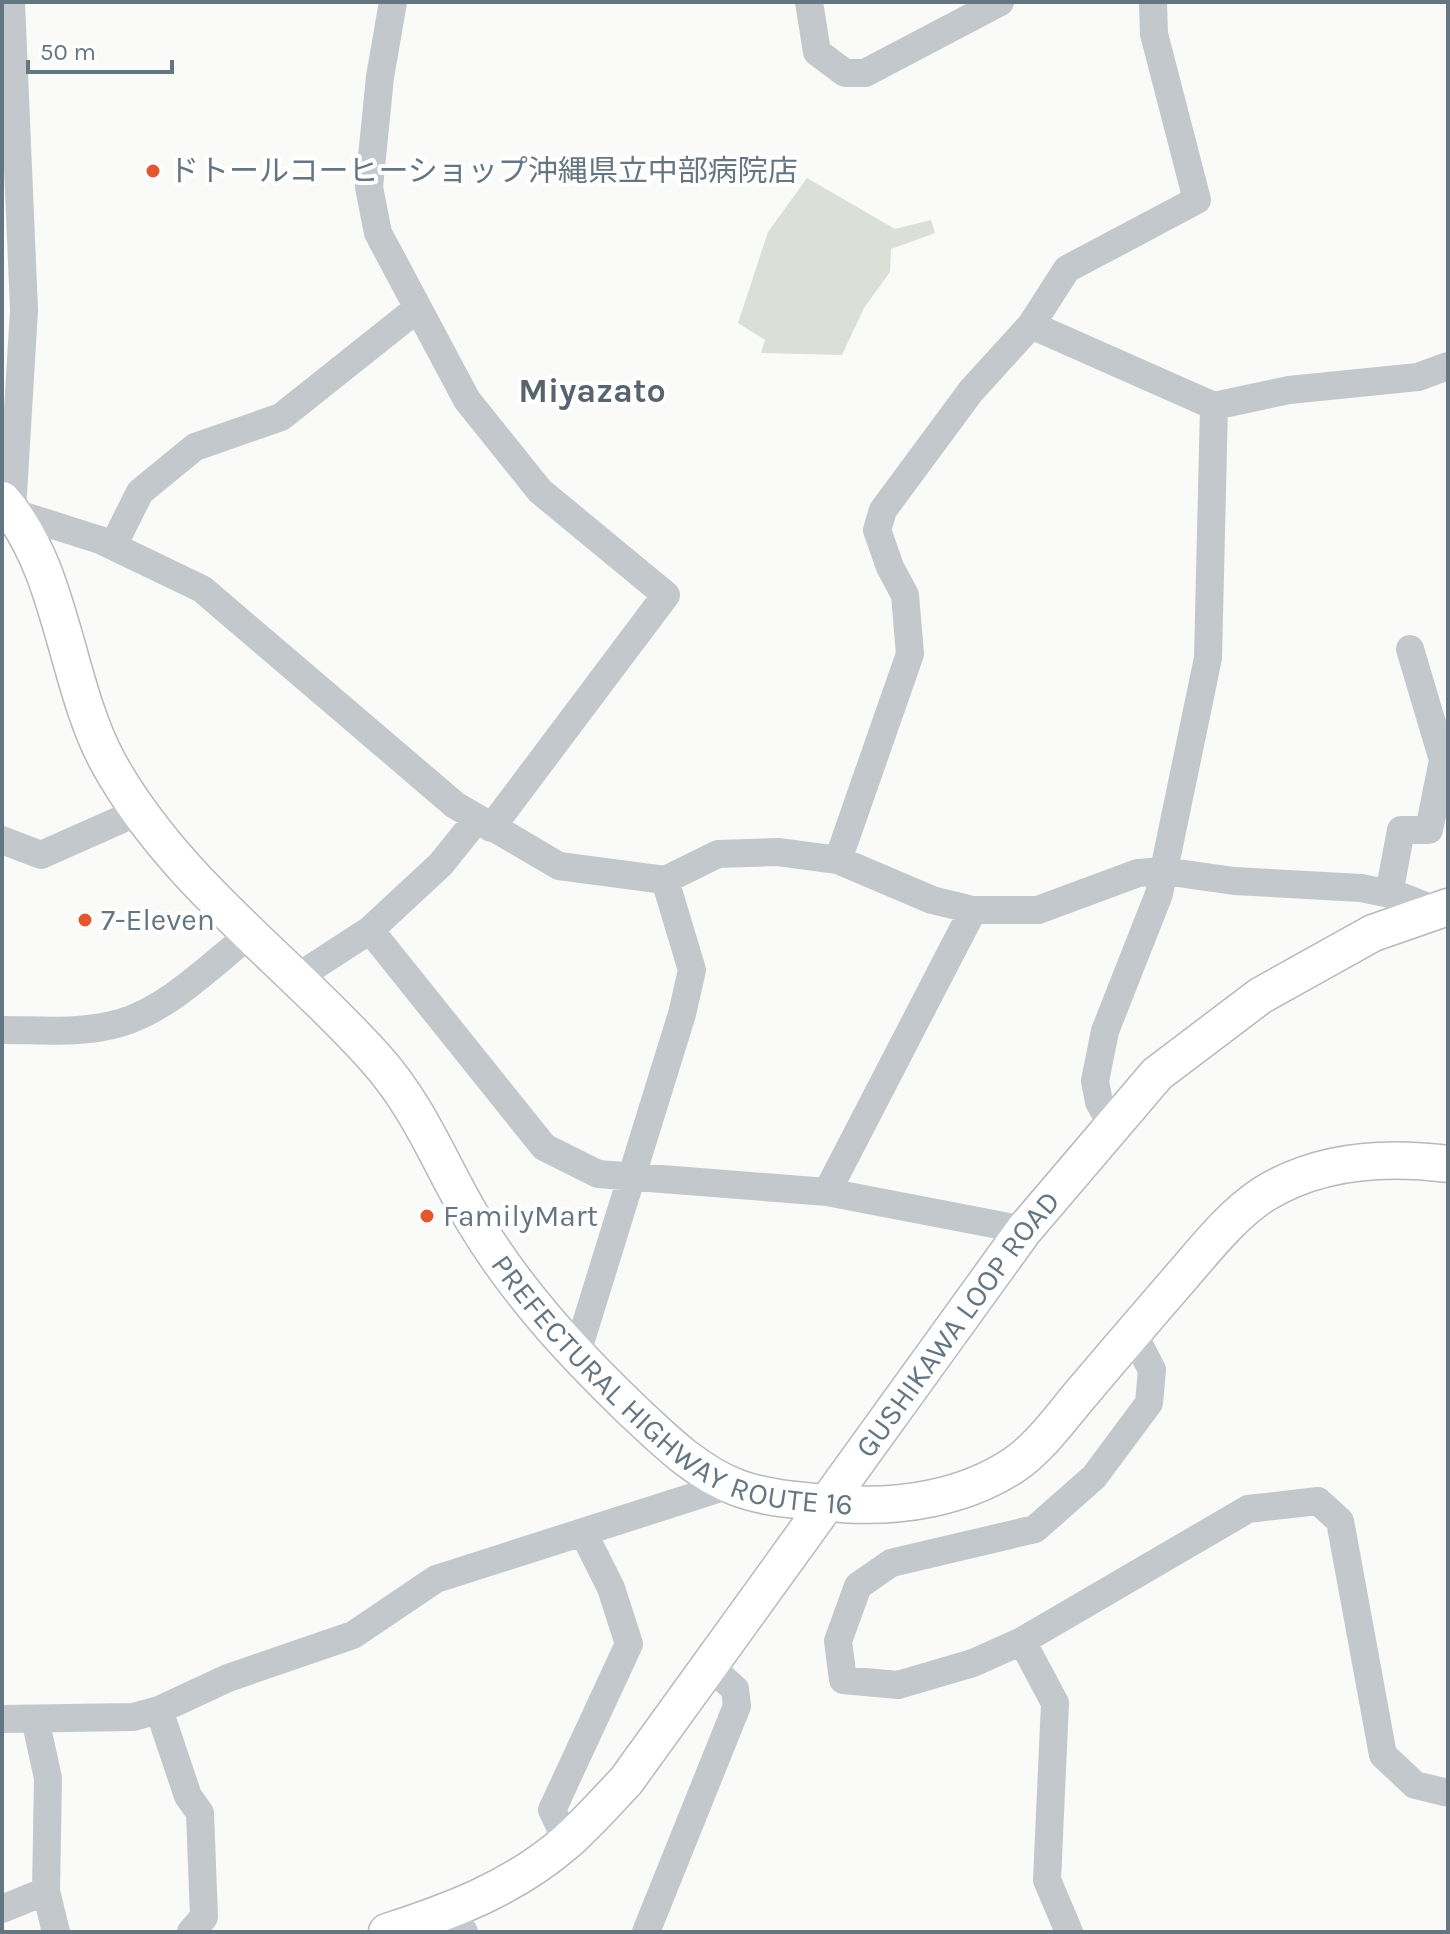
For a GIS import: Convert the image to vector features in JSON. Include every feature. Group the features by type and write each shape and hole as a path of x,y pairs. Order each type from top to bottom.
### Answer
{"main road":[{"name":"PREFECTURAL HIGHWAY ROUTE 16","path":"5,507 37,560 93,731 138,812 248,936 296,978 377,1060 416,1110 471,1216 496,1256 576,1356 692,1463 730,1485 762,1495 828,1502 933,1499 1016,1464 1032,1450 1222,1230 1264,1194 1312,1173 1363,1161 1405,1158 1448,1164"},
{"name":"GUSHIKAWA LOOP ROAD","path":"387,1932 458,1922 567,1841 626,1781 711,1668 1024,1230 1111,1123 1157,1074 1260,996 1373,933 1440,908"}],"street":[{"path":"11,2 12,272 24,310 5,507 113,546 202,589 455,805 484,824 559,866 665,880 718,854 778,852 838,860 932,900 973,910 1038,910 1138,873 1164,871 1234,881 1361,888 1440,908"},
{"path":"296,978 370,930 484,824 666,595 540,491 467,400 378,233 369,187 380,77 393,2"},
{"path":"809,2 817,52 845,73 865,73 1000,2"},
{"path":"838,860 910,654 905,595 890,567 877,530 883,510 971,391 1031,325 1067,269 1197,200 1154,34 1153,2"},
{"path":"113,546 140,492 195,447 281,417 418,308"},
{"path":"1031,325 1214,406 1289,390 1418,377 1448,366"},
{"path":"1111,1123 1099,1102 1095,1081 1105,1031 1159,894 1208,658 1214,406"},
{"path":"1389,894 1401,830 1429,830 1443,760 1410,649"},
{"path":"2,840 41,855 138,812"},
{"path":"576,1356 682,1014 692,970 665,880"},
{"path":"827,1192 973,910"},
{"path":"370,930 544,1147 598,1174 827,1192 1024,1230"},
{"path":"2,1030 94,1029 121,1023 160,1003 248,936"},
{"path":"1133,1333 1152,1370 1149,1403 1094,1477 1035,1529 891,1563 858,1586 838,1641 843,1680 898,1685 973,1663 1022,1641 1248,1509 1318,1501 1340,1521 1383,1755 1415,1785 1448,1793"},
{"path":"2,1719 133,1717 159,1710 228,1678 353,1635 436,1579 730,1485"},
{"path":"567,1841 552,1810 629,1644 611,1588 584,1534"},
{"path":"1022,1641 1055,1703 1047,1880 1069,1932"},
{"path":"646,1932 737,1706 735,1689 711,1668"},
{"path":"159,1710 188,1796 200,1813 204,1917 191,1932"},
{"path":"35,1719 48,1778 46,1891 56,1932"},
{"path":"2,1909 46,1891"}],"shaded area":[{"path":"807,178 895,229 931,220 935,233 891,249 890,272 864,308 842,355 761,353 765,340 738,323 768,232"}],"place":[{"name":"ドトールコーヒーショップ沖縄県立中部病院店","path":"153,171"},
{"name":"7-Eleven","path":"85,920"},
{"name":"FamilyMart","path":"427,1216"}],"district":[{"name":"Miyazato","path":"592,390"}]}
